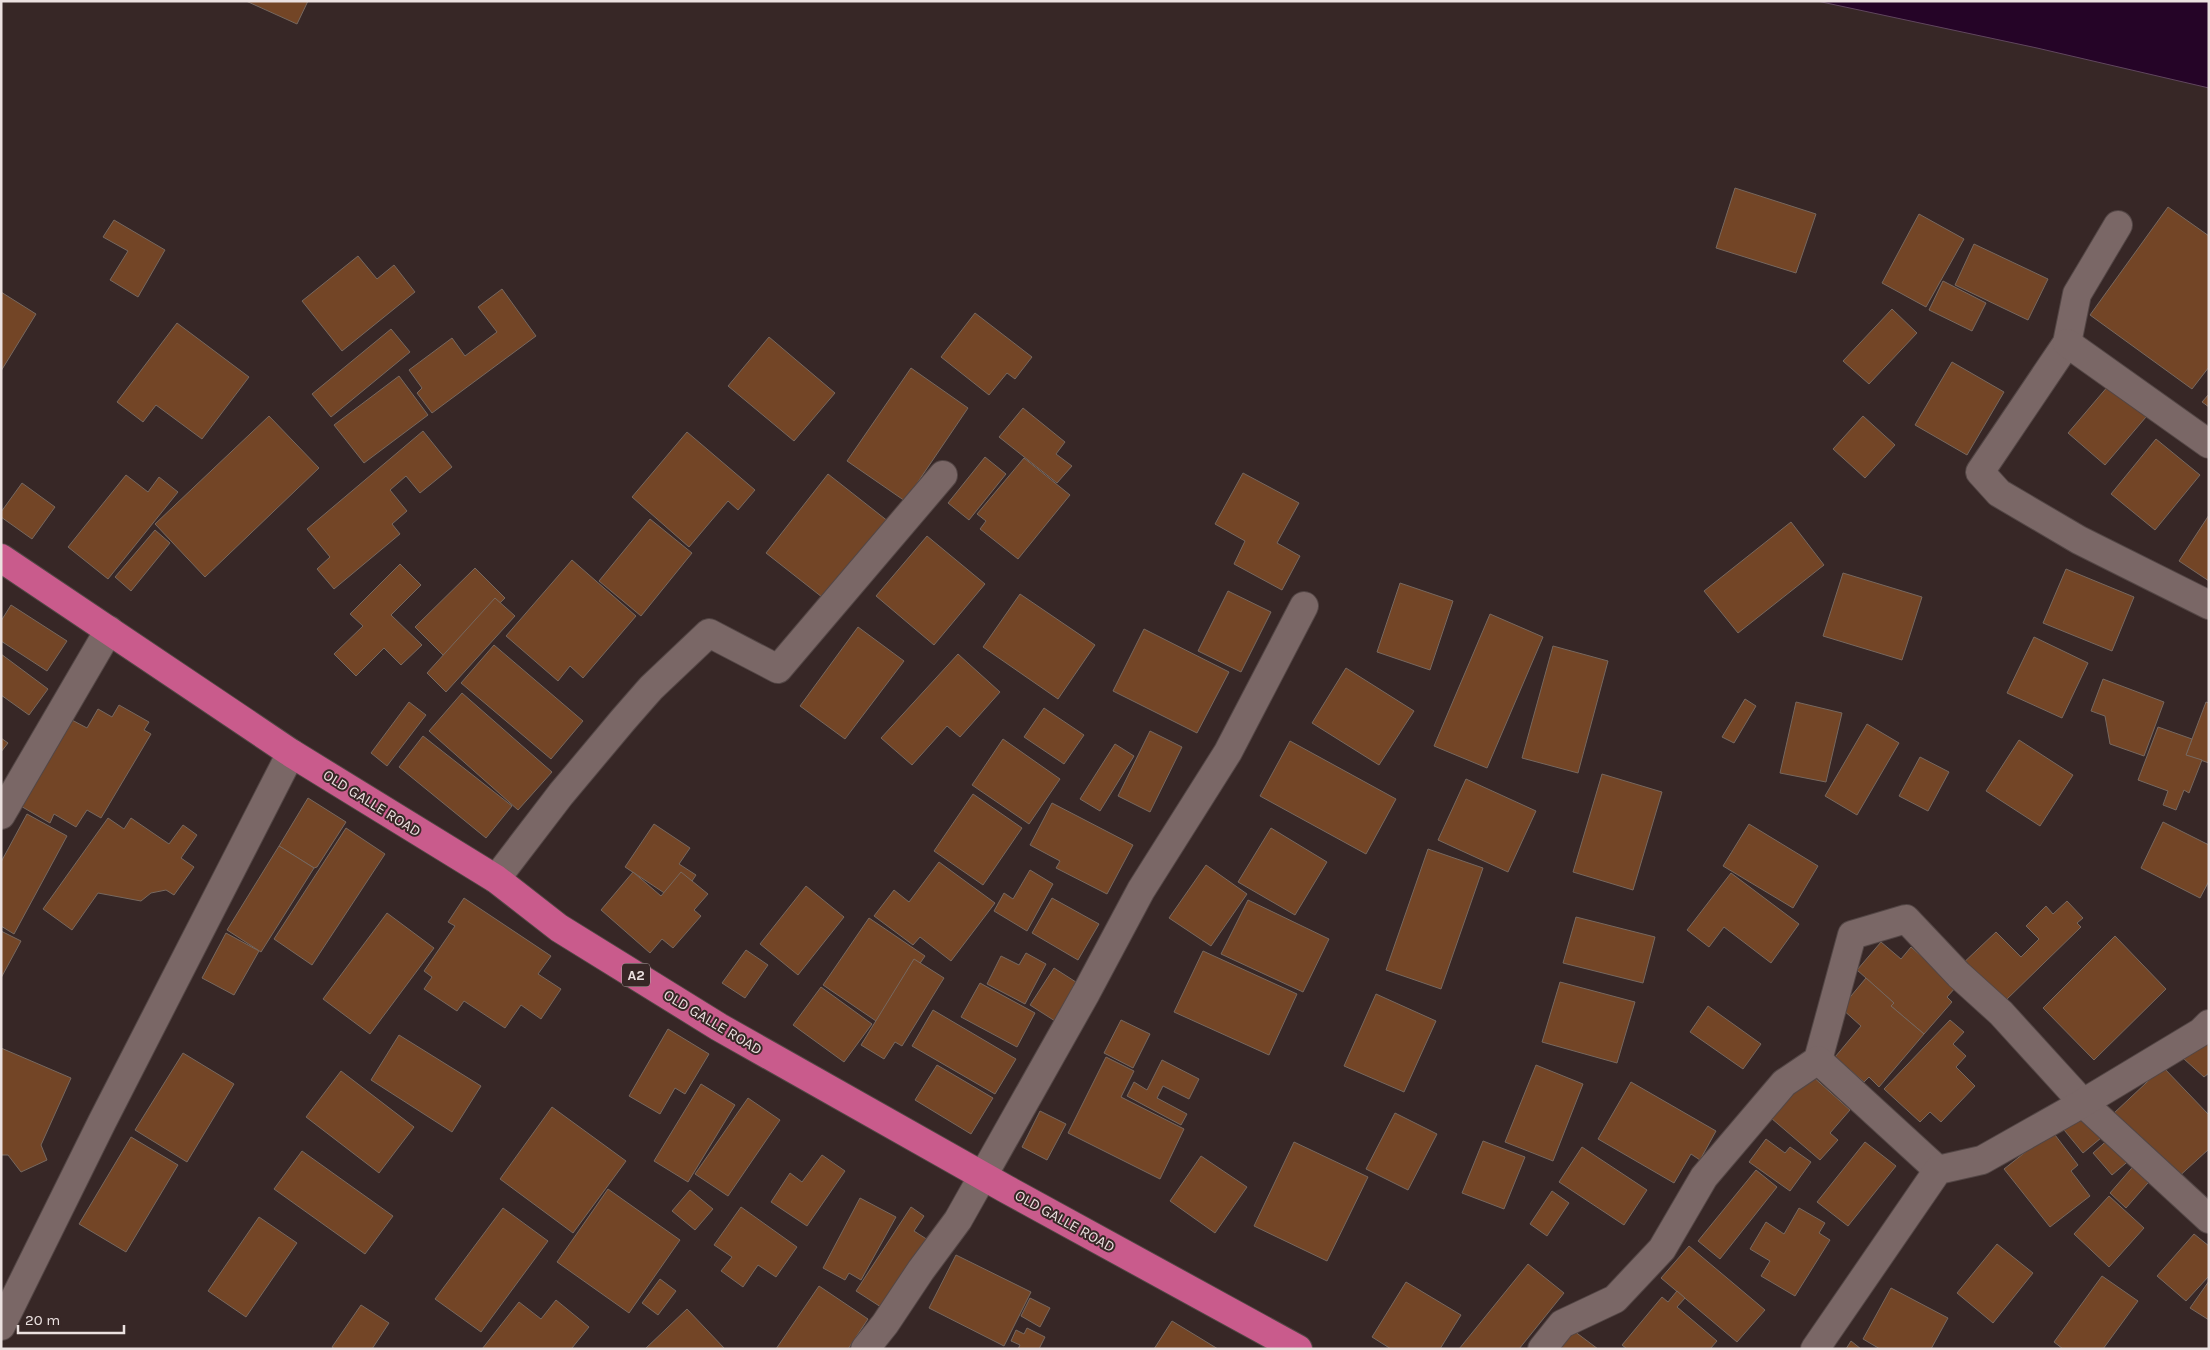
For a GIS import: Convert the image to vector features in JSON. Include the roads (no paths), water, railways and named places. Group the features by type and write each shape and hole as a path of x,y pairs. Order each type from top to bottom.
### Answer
{"highway":[{"name":"OLD GALLE ROAD","path":"1,558 292,754 496,879 559,928 719,1027 982,1175 1298,1349"}],"street":[{"path":"2118,226 2077,294 2067,343 1980,472 1999,493 2071,535 2209,605"},
{"path":"2067,343 2209,444"},
{"path":"496,879 561,794 628,714 651,688 709,633 778,669 943,475"},
{"path":"865,1349 885,1324 920,1270 958,1220 1142,890 1228,752 1304,606"},
{"path":"1,815 109,630"},
{"path":"1,1326 102,1122 292,754"},
{"path":"1542,1349 1562,1324 1615,1299 1662,1249 1704,1177 1784,1083 1818,1060 1852,935 1906,919 1958,975 2001,1013 2083,1103 2209,1219"},
{"path":"1815,1349 1938,1170 1982,1160 2083,1103 2201,1032 2209,1024"},
{"path":"1818,1060 1938,1170"}]}
